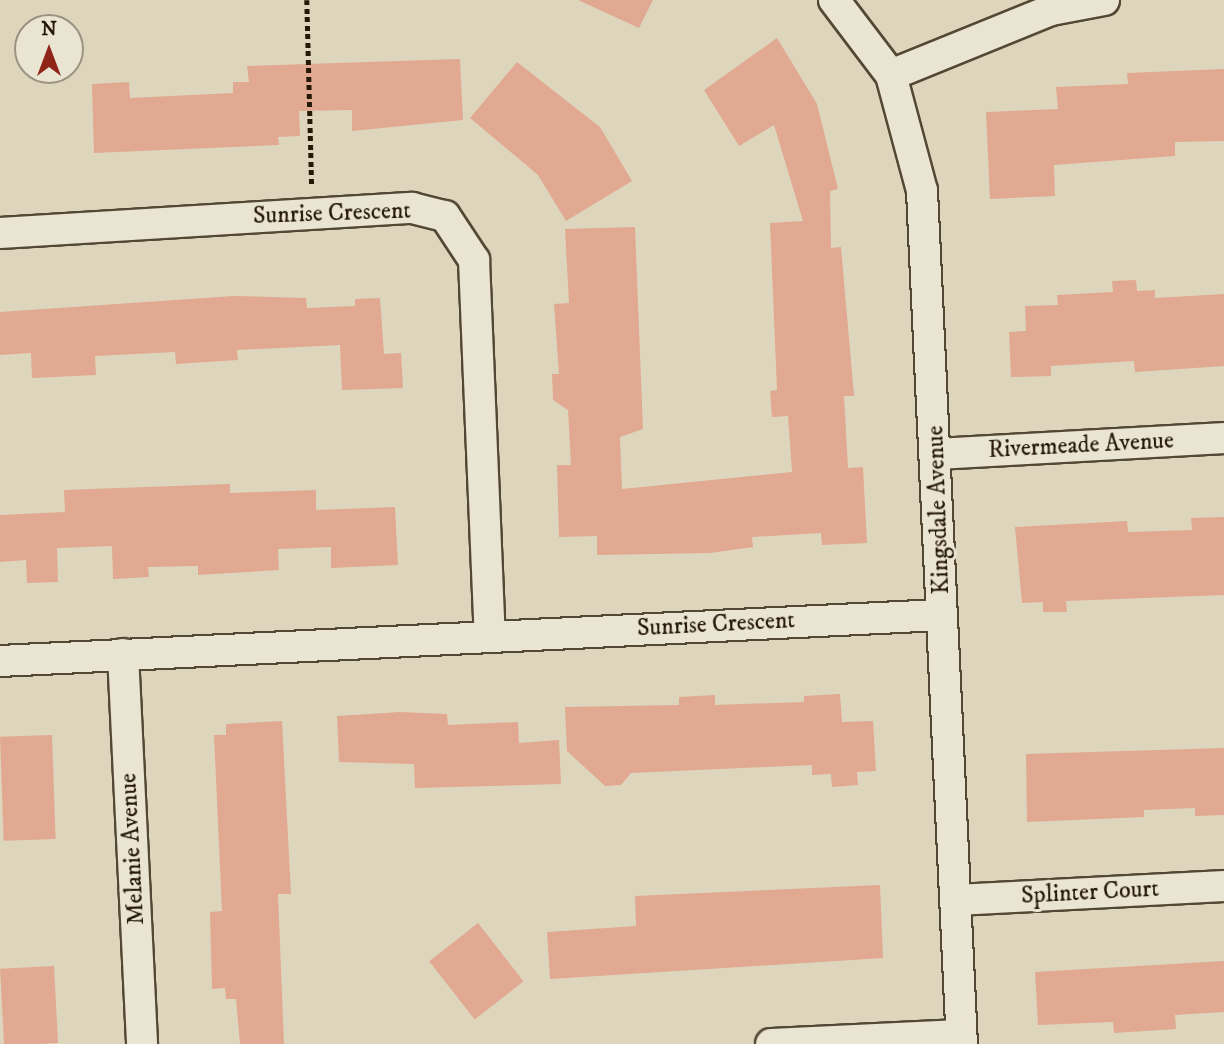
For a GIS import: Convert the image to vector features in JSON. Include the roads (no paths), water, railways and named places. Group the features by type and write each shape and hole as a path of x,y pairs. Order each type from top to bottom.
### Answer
{"street":[{"name":"Kingsdale Avenue","path":"834,0 891,75 922,191 939,454 942,615 962,1039"},
{"path":"891,75 1051,10 1104,0"},
{"name":"Sunrise Crescent","path":"0,233 412,208 445,216 474,260 490,635"},
{"name":"Rivermeade Avenue","path":"939,454 1224,438"},
{"name":"Sunrise Crescent","path":"0,661 942,615"},
{"name":"Melanie Avenue","path":"123,654 142,1044"},
{"name":"Splinter Court","path":"957,900 1224,886"},
{"path":"771,1044 962,1039"}]}
